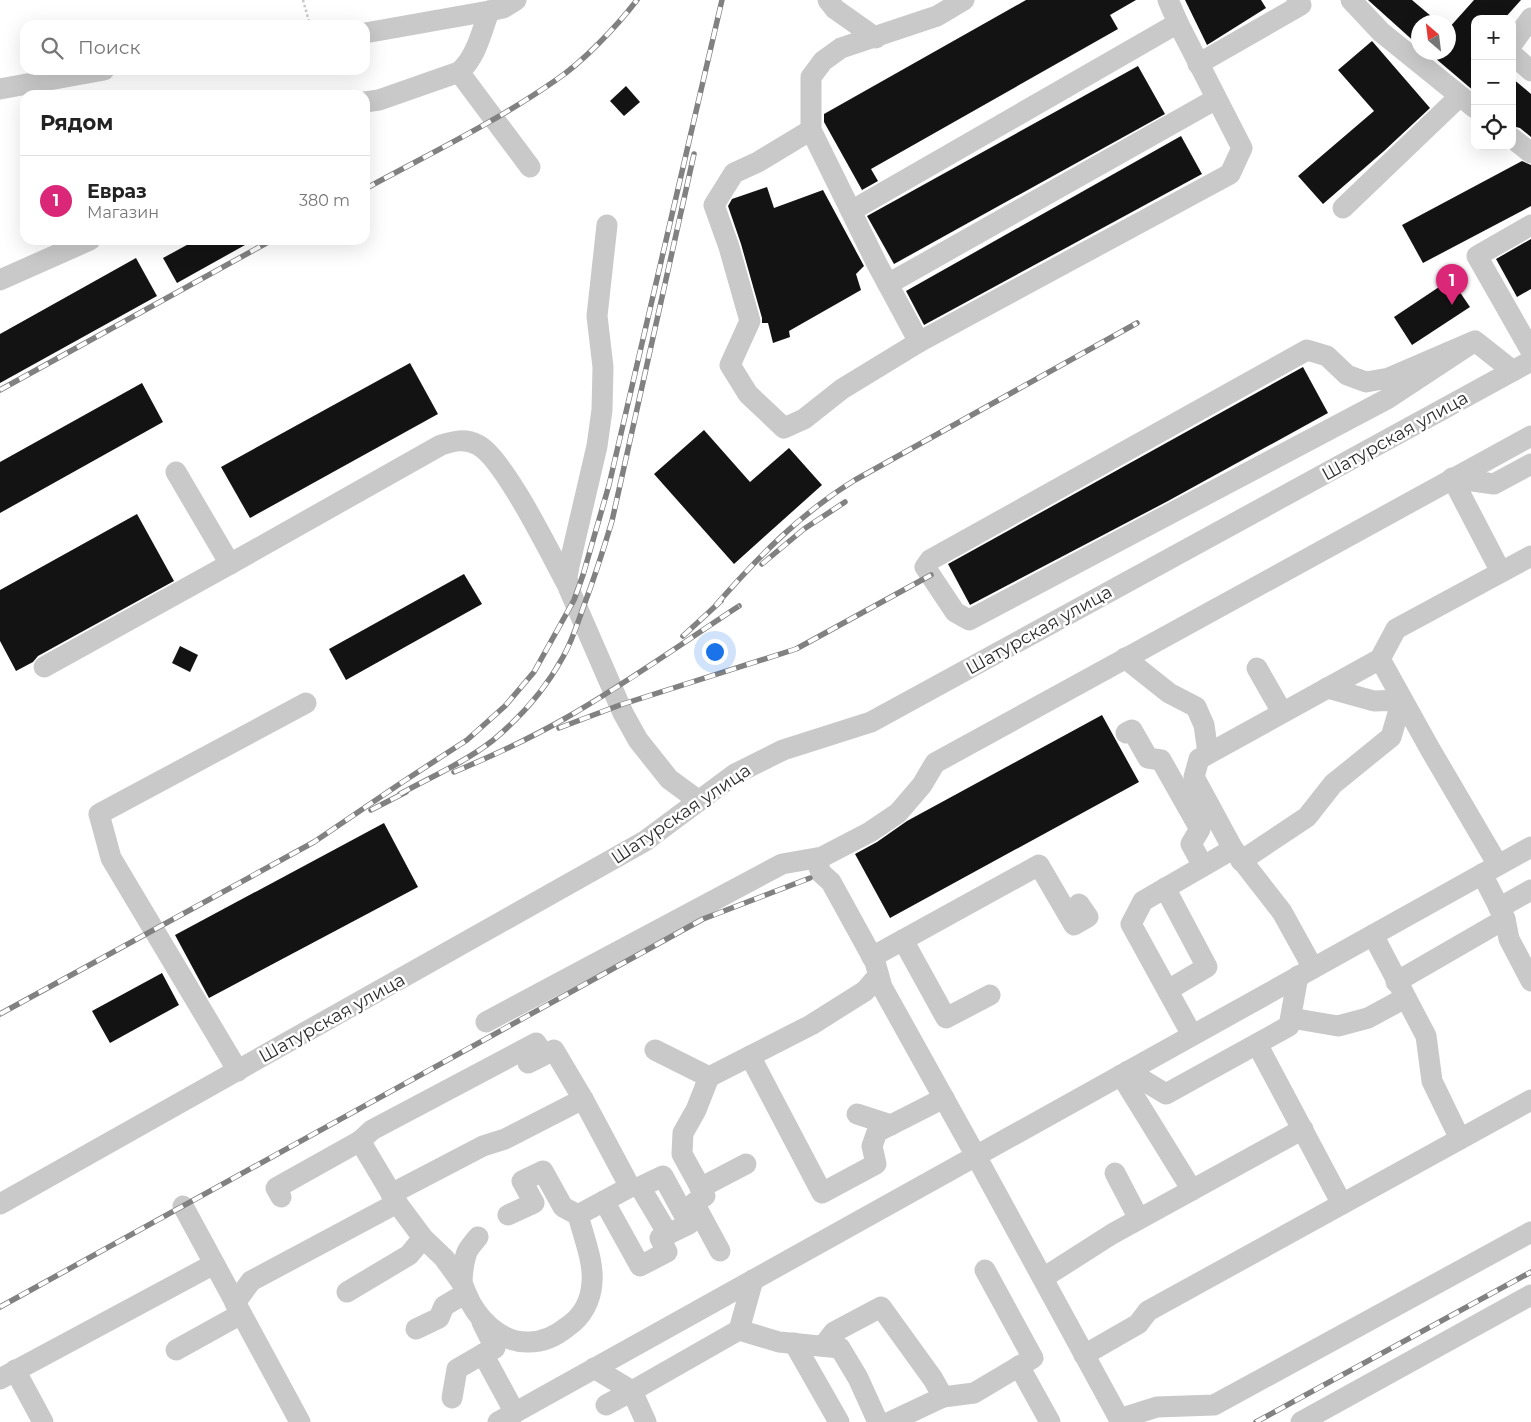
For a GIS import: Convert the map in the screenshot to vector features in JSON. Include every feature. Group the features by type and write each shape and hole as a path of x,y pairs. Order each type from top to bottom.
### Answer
{"street":[{"path":"370,32 504,8 516,0"},
{"path":"828,0 835,9 876,38"},
{"path":"919,342 811,130 810,77 824,61 841,48 876,38 937,16 964,0"},
{"path":"811,130 758,162 734,173 714,205 729,247 750,321 730,365 748,394 784,428 804,418 842,389 919,342 1230,174 1242,148 1198,64 1168,0"},
{"path":"1198,64 1301,5 1297,0"},
{"path":"1343,208 1468,102 1381,32 1351,0"},
{"path":"370,101 459,72 470,59 489,11"},
{"path":"1516,39 1531,18"},
{"path":"851,211 1178,23"},
{"path":"1516,58 1531,71"},
{"path":"459,72 530,167"},
{"path":"4,88 76,75"},
{"path":"888,284 1216,99"},
{"path":"1516,141 1531,153"},
{"path":"1531,224 1477,256 1524,324 1531,351"},
{"path":"569,588 567,576 596,446 602,410 603,367 597,316 607,225"},
{"path":"0,280 79,245"},
{"path":"1475,341 1386,399 969,620 955,612 925,567 930,560 1307,350 1327,356 1347,375 1366,382 1389,378 1475,341"},
{"path":"1475,341 1522,366"},
{"name":"Шатурская улица","path":"0,1204 645,841 735,774 783,750 871,722 1522,366"},
{"path":"486,1022 782,864 816,859 870,832 898,813 922,785 935,763 1531,436"},
{"path":"44,667 441,445 466,440 479,445 488,452 515,491 569,588 623,713 638,740 669,779 699,801"},
{"path":"1452,478 1494,484 1531,464"},
{"path":"176,472 230,564"},
{"path":"1452,478 1501,572"},
{"path":"1125,1073 1166,1094 1257,1044 1289,1026 1305,972 1282,912 1237,855 1194,777 1199,759 1380,659 1396,629 1531,556"},
{"path":"1125,658 1169,693 1196,707 1204,725 1208,753"},
{"path":"1380,659 1430,749 1490,869 1509,939 1531,980"},
{"path":"1257,668 1282,712"},
{"path":"1327,688 1374,701 1402,700"},
{"path":"1192,1035 1131,924 1143,901 1203,866 1237,855 1307,817 1333,784 1391,737 1402,700"},
{"path":"238,1071 111,858 99,814 306,703"},
{"path":"1126,733 1132,730 1148,758 1161,760 1200,829 1187,837 1203,866"},
{"path":"483,1354 506,1417 976,1156 1054,1120 1125,1073 1531,847"},
{"path":"816,859 821,872 831,882 875,966 882,987 1120,1420 1157,1407 1214,1405 1531,1232"},
{"path":"720,1251 694,1203 704,1196 682,1154 683,1133 696,1110 709,1077 811,1025 865,991 875,966 903,940 1039,865 1074,925 1088,918 1079,904"},
{"path":"1165,888 1207,967 1168,990"},
{"path":"1291,1018 1338,1026 1368,1018 1401,990 1531,890"},
{"path":"1372,935 1426,1036 1432,1081 1460,1139"},
{"path":"903,940 946,1018 990,995"},
{"path":"281,1197 276,1188 360,1141 372,1130 536,1043 536,1059 554,1050 635,1187 668,1234"},
{"path":"1257,1044 1342,1204"},
{"path":"655,1050 709,1077"},
{"path":"750,1056 822,1193 876,1164 872,1146 877,1132 944,1098"},
{"path":"1125,1073 1192,1190"},
{"path":"176,1350 238,1309 251,1281 483,1146 505,1140 583,1099"},
{"path":"1084,1355 1138,1324 1148,1311 1531,1100"},
{"path":"857,1114 891,1126"},
{"path":"1043,1278 1112,1234 1303,1130"},
{"path":"360,1141 394,1199 434,1241 464,1288 495,1348 457,1369 452,1398"},
{"path":"700,1188 746,1164"},
{"path":"480,1318 495,1330 510,1338 527,1342 542,1341 558,1334 574,1322 586,1308 592,1282 589,1257 571,1211 543,1171 522,1181 534,1203"},
{"path":"1115,1173 1139,1219"},
{"path":"508,1215 534,1203 571,1211 604,1201 663,1176 689,1224 660,1238 667,1252 640,1266 604,1201"},
{"path":"183,1206 300,1422"},
{"path":"416,1329 439,1318 444,1306 464,1288 467,1251 478,1237"},
{"path":"347,1292 434,1241"},
{"path":"43,1422 7,1375 214,1264"},
{"path":"890,1422 943,1397 974,1393 1033,1358 985,1270"},
{"path":"606,1404 739,1330 754,1280"},
{"path":"1301,1422 1531,1294"},
{"path":"823,1346 834,1332 881,1307 943,1397"},
{"path":"739,1330 779,1342 840,1348 858,1378 878,1422"},
{"path":"794,1343 839,1422"},
{"path":"1019,1366 1050,1422"},
{"path":"594,1368 632,1391 646,1422"}],"path":[{"path":"303,0 309,20"}],"building":[{"path":"1026,0 1136,0 1110,15 1118,29 871,169 878,181 862,190 824,122 824,114"},
{"path":"1185,0 1261,0 1266,8 1207,45"},
{"path":"1368,0 1412,0 1430,15 1411,15 1411,39"},
{"path":"1474,0 1521,0 1508,15 1471,15 1471,89 1437,60 1456,60 1456,20"},
{"path":"1372,41 1430,108 1323,204 1298,176 1374,111 1338,70"},
{"path":"1138,66 1165,114 894,264 867,216"},
{"path":"1516,81 1531,94 1531,137 1516,127"},
{"path":"626,86 640,102 624,116 610,101"},
{"path":"1181,136 1202,174 924,325 906,291"},
{"path":"1522,161 1531,165 1531,206 1423,263 1402,225"},
{"path":"767,187 774,208 823,190 864,266 856,274 861,290 789,331 790,337 773,343 768,323 762,323 741,244 728,206 732,199"},
{"path":"1531,239 1531,289 1517,297 1496,259"},
{"path":"187,245 245,245 177,283 163,258"},
{"path":"136,258 157,296 0,383 0,334"},
{"path":"1451,279 1470,307 1412,345 1394,317"},
{"path":"410,363 438,414 250,518 221,467"},
{"path":"1303,367 1328,413 1168,501 970,605 948,564"},
{"path":"142,383 163,422 0,513 0,462"},
{"path":"704,430 750,482 789,448 822,485 734,564 654,474"},
{"path":"137,514 174,581 38,656 33,662 16,671 0,641 0,590"},
{"path":"464,574 482,604 346,680 329,649"},
{"path":"180,646 198,655 190,672 172,663"},
{"path":"1102,715 1139,782 890,918 855,854 877,842 907,821"},
{"path":"384,823 418,887 209,998 175,935"},
{"path":"162,973 179,1005 110,1043 92,1011"}],"railway":[{"path":"370,186 486,124 556,80 577,64 599,43 637,0"},
{"path":"0,1014 314,842 467,740 505,706 534,672 574,600 609,485 722,0"},
{"path":"400,794 471,756 492,741 522,712 540,691 556,669 569,645 595,576 612,521 694,154"},
{"path":"0,390 263,245"},
{"path":"716,605 764,553 798,521 835,493 855,480 1137,323"},
{"path":"762,564 804,529 845,502"},
{"path":"559,728 620,705 796,649 931,575"},
{"path":"683,636 721,601"},
{"path":"454,772 510,747 564,719 739,606"},
{"path":"371,810 406,792"},
{"path":"0,1307 703,919 810,878"},
{"path":"1256,1422 1531,1272"}],"place":[{"name":"Евраз","path":"1452,305"}]}
